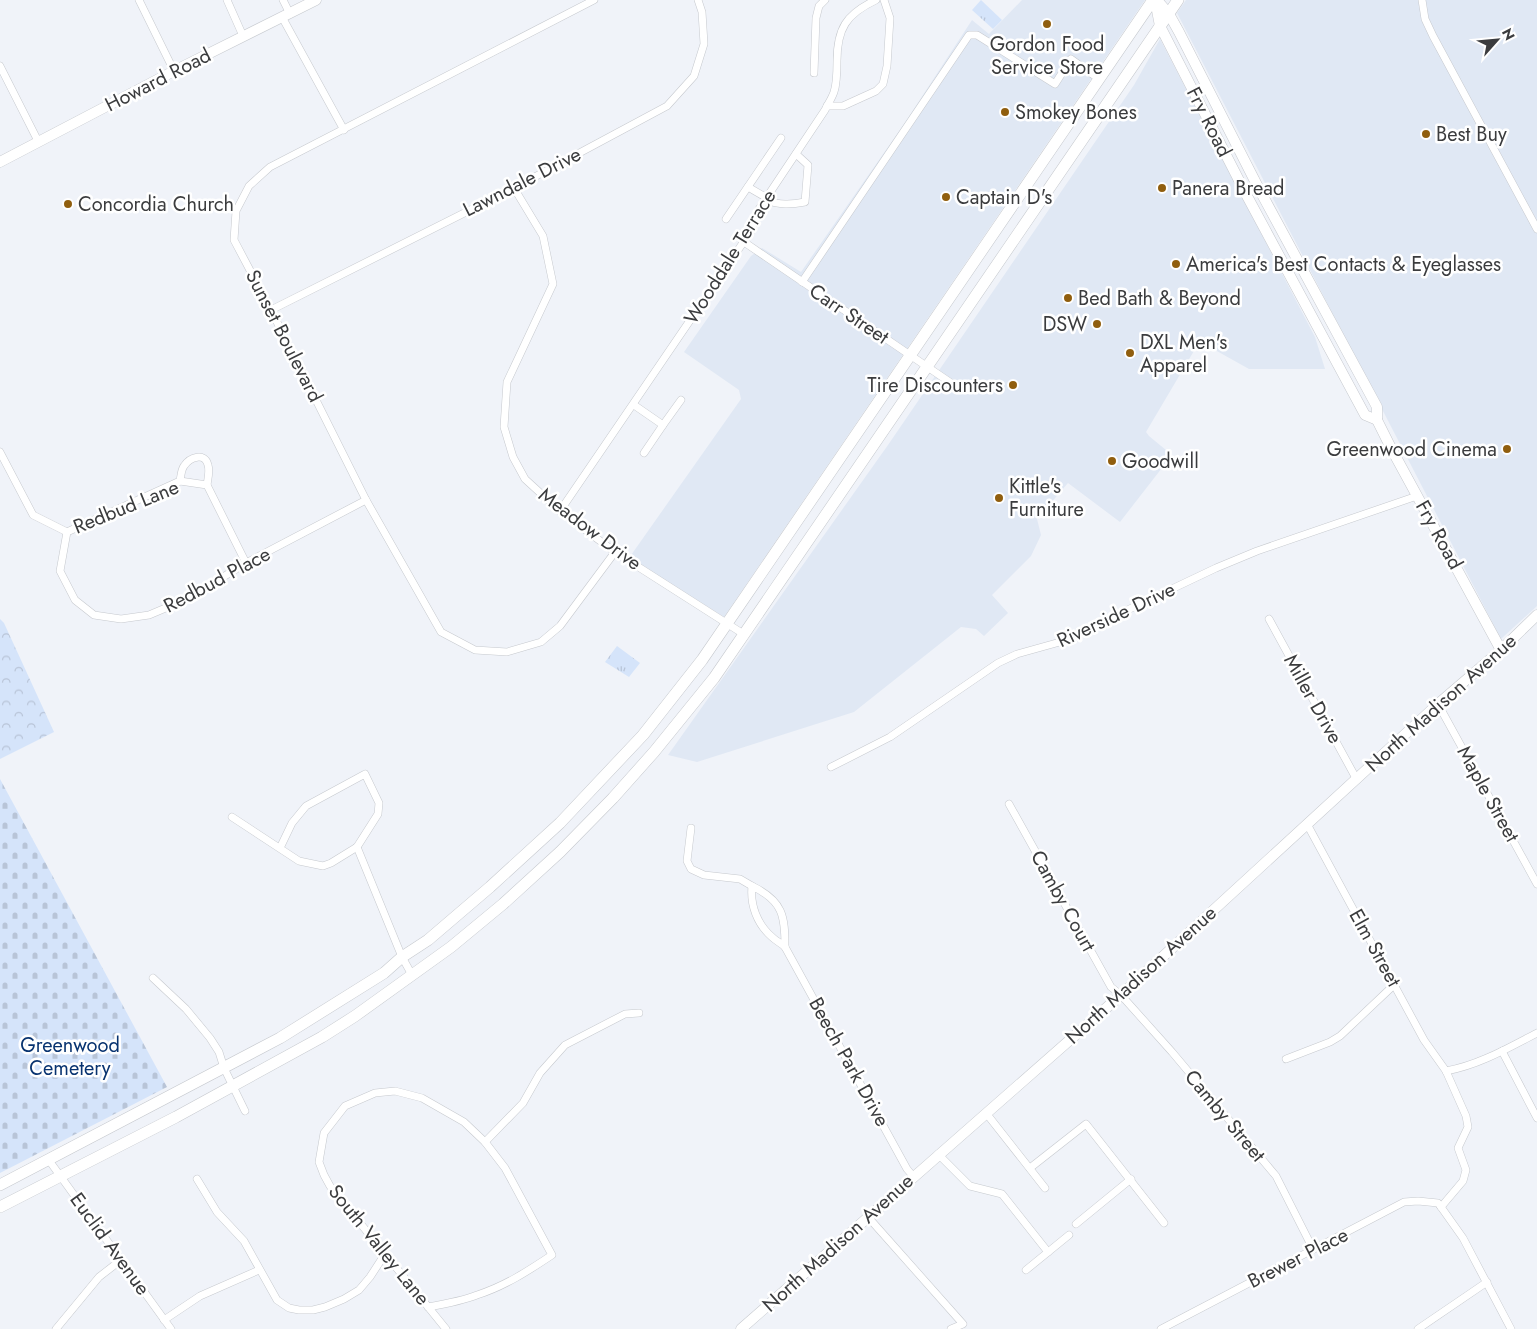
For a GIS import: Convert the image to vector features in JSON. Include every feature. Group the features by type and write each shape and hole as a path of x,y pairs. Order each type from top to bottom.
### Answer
{"main road":[{"path":"0,1185 224,1068 318,1015 384,972 402,957 428,940 490,887 541,842 593,789 633,745 702,660 1155,0"},
{"path":"0,1206 232,1086 306,1046 355,1016 451,947 524,886 613,798 710,684 745,635 1178,0"}],"street":[{"path":"139,0 174,71"},
{"path":"228,0 243,36"},
{"path":"283,0 286,15 344,130"},
{"name":"Howard Road","path":"0,162 174,71 316,0"},
{"name":"Sunset Boulevard","path":"594,0 270,167 249,186 236,211 234,240 366,500 442,632 475,650 507,652 541,642 560,626 615,552"},
{"name":"Lawndale Drive","path":"271,310 514,188 667,106 694,76 704,44 702,12 698,0"},
{"path":"814,73 816,18 820,6 826,0"},
{"name":"Wooddale Terrace","path":"560,511 744,242 751,231 757,212 827,106 834,92 837,76 837,43 842,26 867,2 876,0"},
{"path":"827,106 843,106 876,91 883,84 887,66 890,18 884,0"},
{"name":"Fry Road","path":"1155,0 1169,14 1258,188 1377,407 1377,420 1396,458 1501,650"},
{"name":"Fry Road","path":"1155,0 1160,26 1247,196 1366,415 1377,420"},
{"path":"1422,0 1428,26 1537,229"},
{"path":"802,282 969,35 978,35 1054,84 1071,59 1099,79"},
{"path":"0,66 38,141"},
{"path":"726,219 781,138"},
{"path":"748,187 778,205 805,202 808,165 796,154"},
{"name":"Meadow Drive","path":"514,188 542,236 553,284 507,382 504,427 512,457 525,479 560,511 615,552 745,635"},
{"name":"Carr Street","path":"744,242 954,385"},
{"path":"644,453 682,400"},
{"path":"634,404 663,425"},
{"name":"Redbud Lane","path":"0,452 33,516 67,532 180,481 207,485 246,563"},
{"path":"180,481 183,466 192,458 198,456 205,459 208,463 207,485"},
{"name":"Riverside Drive","path":"831,767 890,737 998,662 1060,642 1216,568 1257,551 1417,496"},
{"name":"Redbud Place","path":"67,532 60,571 75,600 94,614 120,619 150,615 187,599 246,563 366,500"},
{"name":"North Madison Avenue","path":"741,1329 1121,995 1438,704 1537,616"},
{"name":"Miller Drive","path":"1268,618 1357,780"},
{"name":"Maple Street","path":"1438,704 1537,884"},
{"path":"232,817 299,861 323,866 337,860 357,847 379,809 379,803 365,774 306,806 292,823 280,848"},
{"name":"Camby Court","path":"1009,804 1111,987 1121,995"},
{"name":"Elm Street","path":"1307,824 1424,1040 1446,1071 1466,1116 1468,1127 1458,1148 1466,1170 1463,1181 1440,1205"},
{"name":"Beech Park Drive","path":"691,828 686,861 690,869 704,875 740,879 779,905 785,924 785,946 907,1169 914,1176"},
{"path":"357,847 402,957 412,975"},
{"name":"Beech Park Drive","path":"752,886 754,910 761,925 772,938 785,946"},
{"path":"153,978 202,1027 218,1052 245,1111"},
{"path":"1286,1059 1330,1042 1340,1036 1394,985"},
{"name":"Camby Street","path":"1121,995 1172,1052 1276,1176 1313,1249"},
{"path":"428,1308 476,1296 503,1285 552,1255 505,1168 485,1142 523,1103 540,1073 565,1045 625,1014 639,1013"},
{"path":"1446,1071 1465,1067 1537,1033"},
{"path":"1502,1051 1537,1118"},
{"name":"South Valley Lane","path":"446,1329 330,1186 319,1162 324,1133 345,1106 375,1093 396,1091 422,1098 464,1122 485,1142"},
{"path":"986,1113 1045,1188"},
{"path":"1030,1168 1086,1124 1164,1223"},
{"path":"938,1154 970,1186 1002,1194 1048,1252"},
{"name":"Euclid Avenue","path":"48,1159 171,1329"},
{"path":"197,1179 217,1212 244,1241 277,1300 289,1308 313,1310 344,1299 359,1290 386,1254"},
{"path":"1076,1224 1131,1179"},
{"name":"Brewer Place","path":"1161,1329 1404,1202 1418,1201 1440,1205"},
{"path":"1440,1205 1463,1238 1512,1329"},
{"path":"868,1217 963,1324 951,1329"},
{"path":"1026,1270 1069,1235"},
{"path":"56,1329 98,1277 121,1260"},
{"path":"164,1320 200,1296 259,1270"},
{"path":"1418,1329 1487,1282"}],"shaded area":[{"path":"1022,0 1145,0 724,617 629,558 741,399 739,390 684,352 751,256 762,248 801,272 904,124 972,20 989,34"},
{"path":"1186,0 1537,0 1537,606 1501,639 1177,13"},
{"path":"1160,39 1315,337 1325,369 1249,369 1215,350 1201,339 1146,432 1172,455 1120,522 1068,483 1037,519 1041,535 1031,556 992,595 1008,613 984,636 976,629 961,627 854,712 697,762 668,755 888,445 1134,85"}],"green space":[{"path":"981,0 1002,20 993,29 972,10"},
{"path":"0,619 4,623 54,732 0,759"},
{"path":"617,646 640,663 629,677 605,662"},
{"name":"Greenwood Cemetery","path":"0,779 167,1087 0,1173"}],"place":[{"name":"Gordon Food Service Store","path":"1047,24"},
{"name":"Smokey Bones","path":"1005,112"},
{"name":"Best Buy","path":"1426,134"},
{"name":"Panera Bread","path":"1162,188"},
{"name":"Captain D's","path":"946,197"},
{"name":"Concordia Church","path":"68,204"},
{"name":"America's Best Contacts & Eyeglasses","path":"1176,264"},
{"name":"Bed Bath & Beyond","path":"1068,298"},
{"name":"DSW","path":"1097,324"},
{"name":"DXL Men's Apparel","path":"1130,353"},
{"name":"Tire Discounters","path":"1013,385"},
{"name":"Greenwood Cinema","path":"1507,449"},
{"name":"Goodwill","path":"1112,461"},
{"name":"Kittle's Furniture","path":"999,498"}]}
